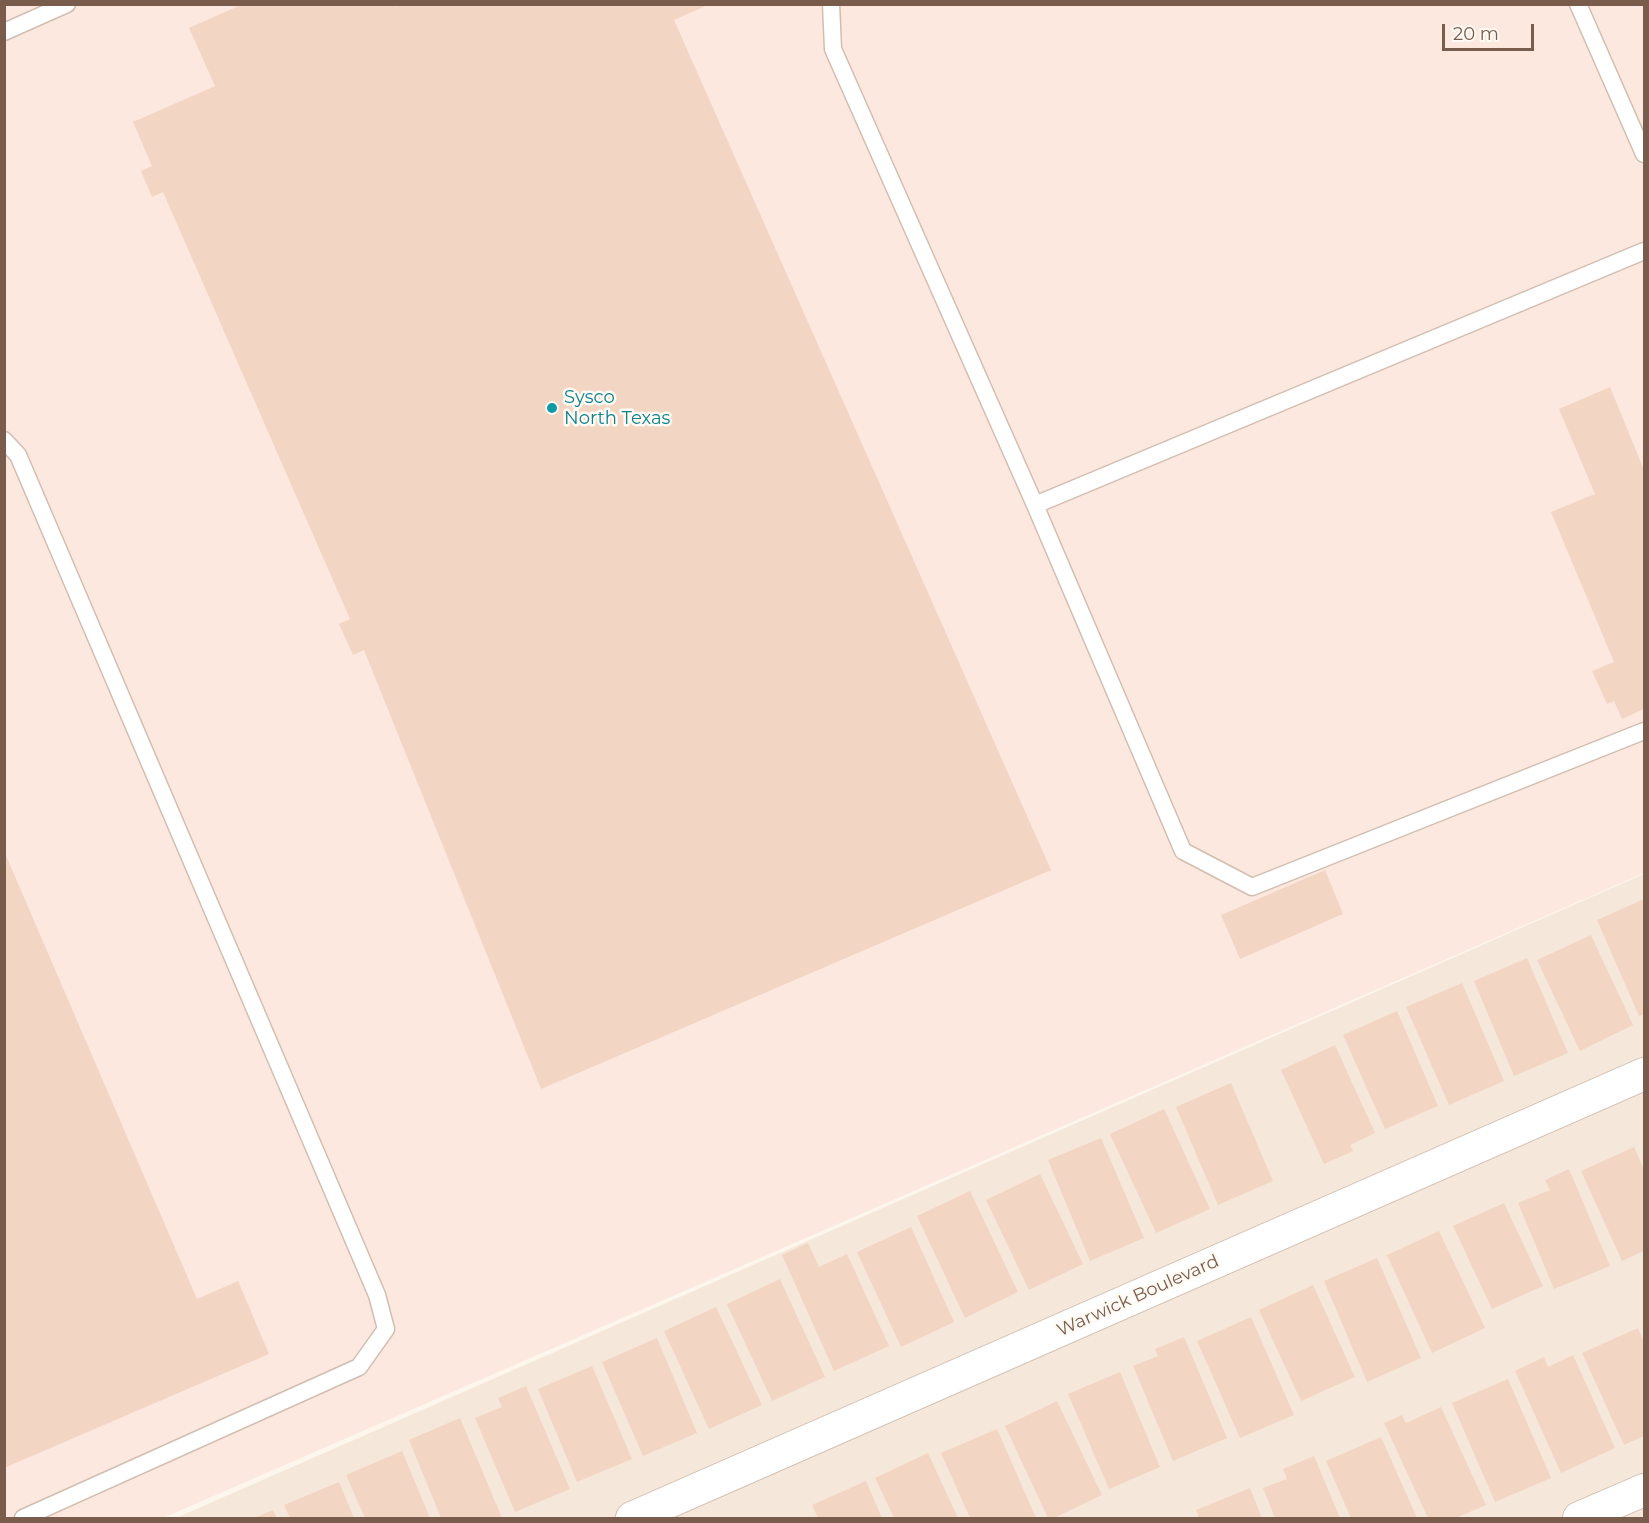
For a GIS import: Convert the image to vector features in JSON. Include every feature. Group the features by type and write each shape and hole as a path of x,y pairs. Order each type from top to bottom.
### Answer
{"street":[{"name":"Warwick Boulevard","path":"632,1518 1644,1074"},
{"path":"1579,1518 1644,1490"}],"lane":[{"path":"4,32 67,4"},
{"path":"831,4 833,49 1035,505 1183,851 1252,887 1644,730"},
{"path":"1578,4 1644,154"},
{"path":"1035,505 1644,251"},
{"path":"4,440 18,455 23,466 377,1295 386,1329 359,1367 23,1518"}],"shaded area":[{"path":"5,5 1644,5 1644,873 163,1518 5,1518"},
{"path":"1644,874 1644,1518 176,1518"}],"building":[{"name":"Sysco North Texas","path":"243,4 394,4 395,7 401,4 710,4 674,20 1051,870 541,1089 364,650 353,655 339,624 350,619 163,192 152,197 141,171 152,166 133,122 215,86 189,28"},
{"path":"1610,387 1644,470 1644,709 1622,719 1614,701 1607,704 1592,671 1614,662 1551,512 1595,494 1559,409"},
{"path":"4,851 197,1299 238,1281 269,1354 4,1468"},
{"path":"1325,870 1343,914 1240,959 1221,915"},
{"path":"1644,899 1644,1014 1639,1016 1597,920"},
{"path":"1591,935 1633,1025 1580,1051 1537,960"},
{"path":"1527,958 1568,1053 1514,1076 1474,981"},
{"path":"1462,983 1504,1081 1449,1105 1406,1007"},
{"path":"1397,1011 1438,1106 1385,1129 1343,1035"},
{"path":"1335,1045 1375,1133 1350,1145 1353,1151 1324,1164 1281,1070"},
{"path":"1231,1083 1273,1181 1218,1205 1176,1107"},
{"path":"1164,1109 1210,1209 1156,1233 1110,1134"},
{"path":"1101,1138 1144,1238 1090,1261 1048,1160"},
{"path":"1634,1147 1644,1170 1644,1251 1622,1261 1581,1171"},
{"path":"1569,1169 1610,1266 1554,1289 1518,1203 1550,1190 1545,1180"},
{"path":"1040,1174 1083,1264 1029,1290 986,1200"},
{"path":"970,1191 1018,1292 965,1318 917,1216"},
{"path":"1504,1203 1543,1286 1492,1309 1453,1226"},
{"path":"911,1227 954,1322 901,1347 857,1252"},
{"path":"1439,1231 1485,1328 1432,1353 1387,1255"},
{"path":"808,1243 819,1267 847,1254 889,1346 834,1371 782,1255"},
{"path":"1377,1258 1421,1358 1367,1382 1324,1281"},
{"path":"780,1279 825,1377 772,1401 727,1304"},
{"path":"1313,1285 1355,1377 1301,1401 1259,1310"},
{"path":"716,1307 762,1405 709,1429 664,1331"},
{"path":"1251,1317 1294,1415 1240,1438 1197,1341"},
{"path":"1638,1328 1644,1343 1644,1436 1624,1445 1582,1353"},
{"path":"1184,1337 1227,1438 1173,1461 1133,1366 1158,1356 1155,1349"},
{"path":"657,1338 697,1433 643,1456 602,1362"},
{"path":"1573,1355 1615,1448 1561,1473 1515,1371 1544,1357 1548,1367"},
{"path":"592,1366 632,1459 577,1482 538,1389"},
{"path":"1120,1372 1160,1467 1109,1489 1068,1394"},
{"path":"1508,1379 1551,1478 1495,1502 1452,1403"},
{"path":"526,1386 570,1489 515,1512 475,1418 502,1407 498,1398"},
{"path":"1057,1401 1102,1495 1054,1518 1048,1518 1005,1426"},
{"path":"1441,1407 1486,1505 1456,1518 1428,1518 1384,1423 1402,1415 1406,1423"},
{"path":"460,1418 502,1518 441,1518 409,1440"},
{"path":"997,1429 1036,1518 970,1518 941,1453"},
{"path":"1381,1437 1417,1518 1351,1518 1326,1461"},
{"path":"402,1451 430,1518 365,1518 346,1475"},
{"path":"928,1453 958,1518 894,1518 875,1478"},
{"path":"1314,1456 1340,1518 1275,1518 1263,1488 1287,1479 1283,1469"},
{"path":"866,1481 882,1518 818,1518 812,1505"},
{"path":"339,1482 354,1518 290,1518 284,1505"},
{"path":"1250,1488 1262,1518 1199,1518 1196,1510"},
{"path":"273,1510 277,1518 254,1518"}],"place":[{"name":"Sysco North Texas","path":"552,408"}]}
